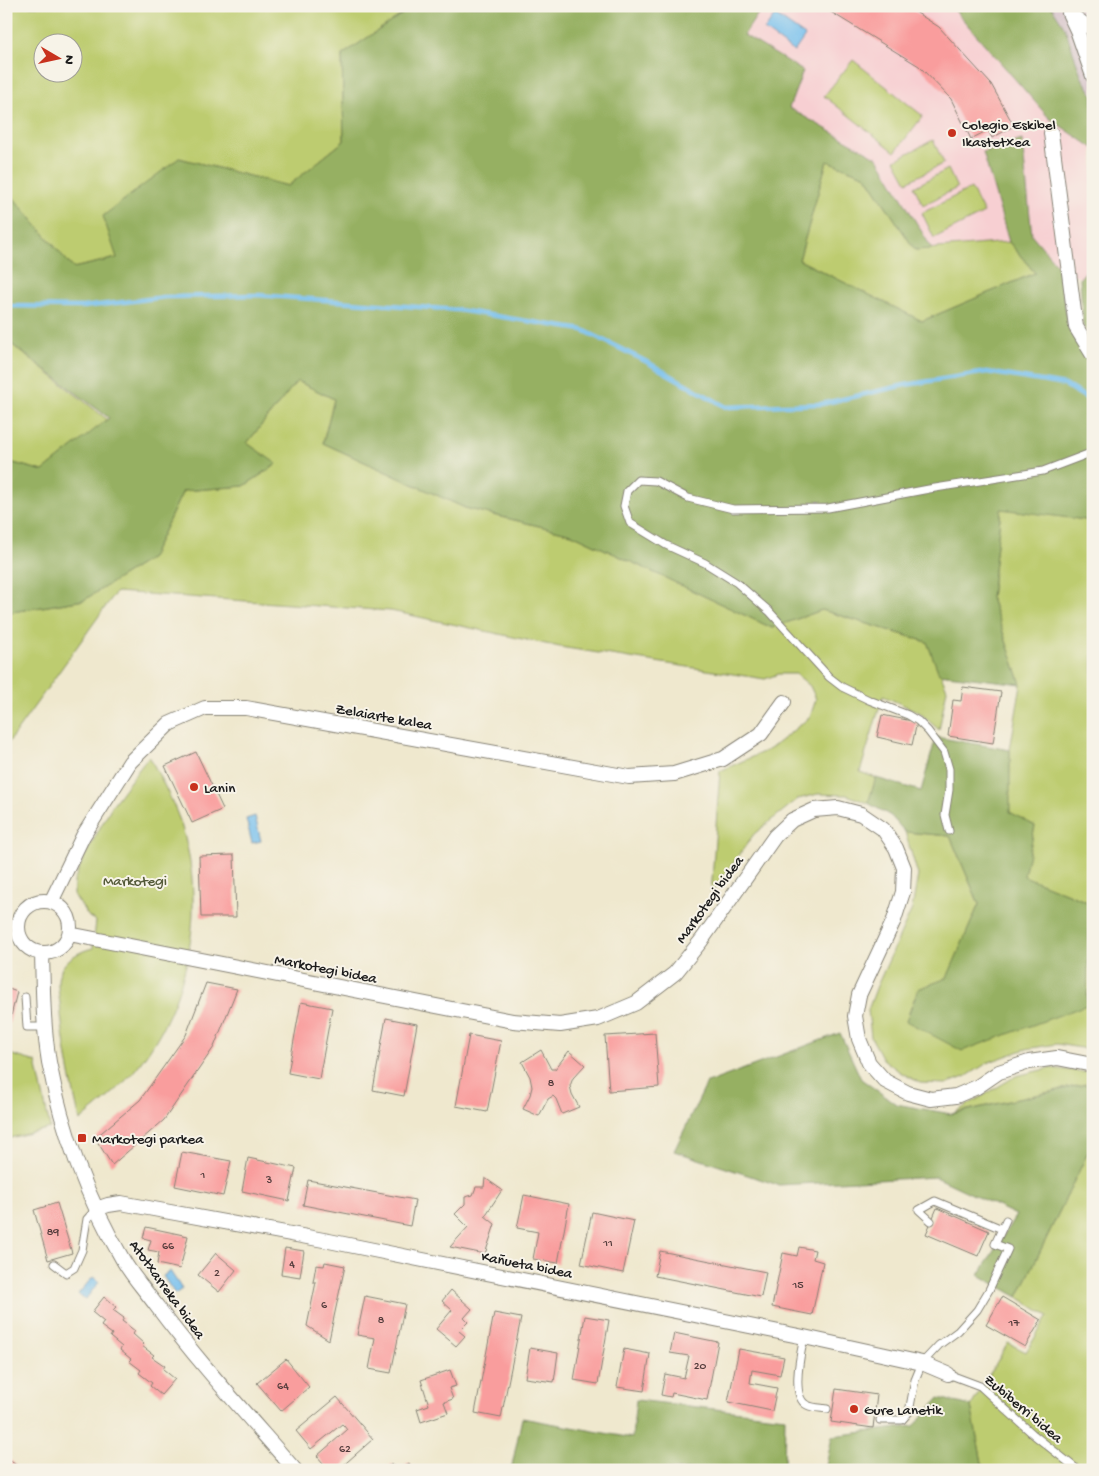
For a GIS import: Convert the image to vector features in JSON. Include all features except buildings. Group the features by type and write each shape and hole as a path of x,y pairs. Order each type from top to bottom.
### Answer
{"street":[{"path":"1066,9 1085,25 1093,28"},
{"path":"1066,9 1077,30 1093,76"},
{"path":"1051,133 1076,327 1093,355"},
{"name":"Zelaiarte kalea","path":"51,902 83,836 130,762 169,724 206,708 246,708 629,776 674,774 723,759 761,734 784,702"},
{"name":"Markotegi bidea","path":"69,934 513,1021 560,1025 598,1019 636,1003 675,973 701,941 774,836 792,820 814,810 838,808 861,814 883,830 896,848 904,868 903,892 894,920 859,995 855,1016 859,1039 869,1062 885,1081 908,1093 932,1099 956,1096 977,1088 999,1072 1029,1062 1057,1058 1093,1065"},
{"path":"35,902 51,902 64,910 70,926 69,934 59,948 51,952 42,953 28,948 13,937 18,927 19,919 28,906 35,902"},
{"name":"Atotxarreka bidea","path":"42,953 45,1028 49,1062 57,1098 72,1148 96,1210 124,1261 178,1334 295,1470"},
{"name":"Kañueta bidea","path":"96,1210 108,1205 121,1203 310,1237 804,1337 922,1363 948,1374"}],"lane":[{"path":"948,830 945,815 949,790 949,769 944,752 928,731 918,721 908,715 842,687 829,677 769,611 737,583 705,563 666,545 630,524 624,506 627,491 638,480 656,481 688,498 733,509 828,508 929,489 1043,471 1093,452"},
{"path":"25,997 27,1027 45,1028"},
{"path":"931,1222 919,1210 935,1201 1002,1229"},
{"path":"54,1264 66,1273 74,1268 82,1250 87,1219 96,1210"},
{"path":"880,1420 902,1420 909,1412 913,1387 922,1363 939,1345 958,1331 978,1310 1008,1249 995,1244 1006,1220"},
{"path":"804,1337 798,1374 798,1387 801,1398 806,1405 827,1409"},
{"name":"Zubiberri bidea","path":"948,1374 980,1386 1034,1436 1078,1470"}],"shaded area":[{"name":"Colegio Eskibel Ikastetxea","path":"763,6 951,6 1049,118 1093,148 1093,263 1080,278 1058,266 1032,235 1009,242 932,249 878,158 789,108 744,35"},
{"path":"1051,6 1093,6 1093,95 1082,78 1065,28"}],"green space":[{"path":"6,6 414,6 342,55 344,141 288,186 179,158 117,258 73,268 6,189"},
{"path":"414,6 763,6 744,35 803,71 789,108 878,158 932,249 915,250 866,176 827,161 799,260 922,321 1035,273 1009,242 983,152 1022,140 1032,235 1058,266 1069,330 1093,369 1093,521 1001,509 991,598 1021,684 939,674 927,642 822,610 772,628 572,534 465,508 323,443 334,399 297,381 247,443 277,464 244,486 183,491 151,558 84,600 6,613 6,461 43,471 109,418 6,340 6,189 73,268 117,258 103,216 179,158 288,186 344,141 342,55"},
{"path":"951,6 1051,6 1065,28 1082,78 1093,95 1093,148 1049,118"},
{"path":"853,60 923,116 895,152 824,96"},
{"path":"933,140 944,163 907,182 895,160"},
{"path":"827,161 866,176 915,250 1009,242 1035,273 922,321 799,260"},
{"path":"948,169 957,188 923,205 914,187"},
{"path":"971,188 984,213 934,238 922,213"},
{"path":"1093,263 1093,342 1083,326 1080,278"},
{"path":"6,340 108,420 43,471 6,461"},
{"path":"297,381 334,399 323,443 465,508 572,534 772,628 822,610 927,642 947,689 939,730 919,712 883,696 860,772 876,778 868,803 847,795 818,794 798,799 754,834 711,894 720,771 770,749 810,717 816,699 810,686 796,674 778,674 765,679 560,647 391,611 116,592 6,746 6,613 84,600 151,558 183,491 244,486 276,465 247,443"},
{"path":"1001,508 1093,521 1093,1050 1057,1044 1026,1049 989,1062 967,1076 946,1084 920,1083 900,1072 883,1059 871,1037 868,1010 912,909 918,875 905,832 950,836 979,904 947,979 918,989 906,1021 1090,903 1023,876 1035,826 1009,812 1010,750 1021,684 991,598"},
{"path":"936,737 1010,750 1010,812 1035,826 1024,876 1090,903 1087,1005 962,1051 906,1021 918,989 947,978 979,904 950,836 905,832 891,816 868,803 876,778 921,791"},
{"name":"Markotegi","path":"149,756 177,813 189,854 193,888 192,923 188,957 179,990 166,1021 149,1051 123,1084 80,1121 65,1048 58,979 62,967 69,959 78,953 93,948 96,921 89,917 74,895 74,881 84,857 113,804"},
{"path":"840,1033 861,1079 896,1104 951,1114 1086,1084 1093,1091 1093,1142 1018,1297 979,1275 1016,1215 936,1177 778,1185 674,1151 707,1083"},
{"path":"6,1053 36,1062 50,1128 6,1139"},
{"path":"1050,1068 1093,1073 1093,1091 1086,1084 954,1113 1016,1076"},
{"path":"1093,1142 1093,1470 990,1470 982,1463 971,1406 1008,1343 1026,1352 1048,1316 1018,1297"},
{"path":"939,1398 971,1406 982,1463 990,1470 825,1470 832,1436 914,1426"},
{"path":"636,1400 785,1417 784,1470 511,1470 522,1418 632,1438"}],"water":[{"path":"775,15 805,36 794,52 764,30"},
{"path":"255,816 261,841 252,843 246,819"},
{"path":"170,1271 182,1289 175,1294 163,1276"},
{"path":"93,1277 99,1282 85,1300 78,1294"}],"waterway":[{"path":"6,306 83,307 165,297 257,295 458,310 583,330 647,362 726,407 821,404 905,385 987,372 1065,385 1093,402"}],"place":[{"name":"Colegio Eskibel Ikastetxea","path":"952,133"},
{"name":"Lanin","path":"194,787"},
{"name":"Markotegi parkea","path":"82,1138"},
{"name":"Gure Lanetik","path":"854,1409"}]}
